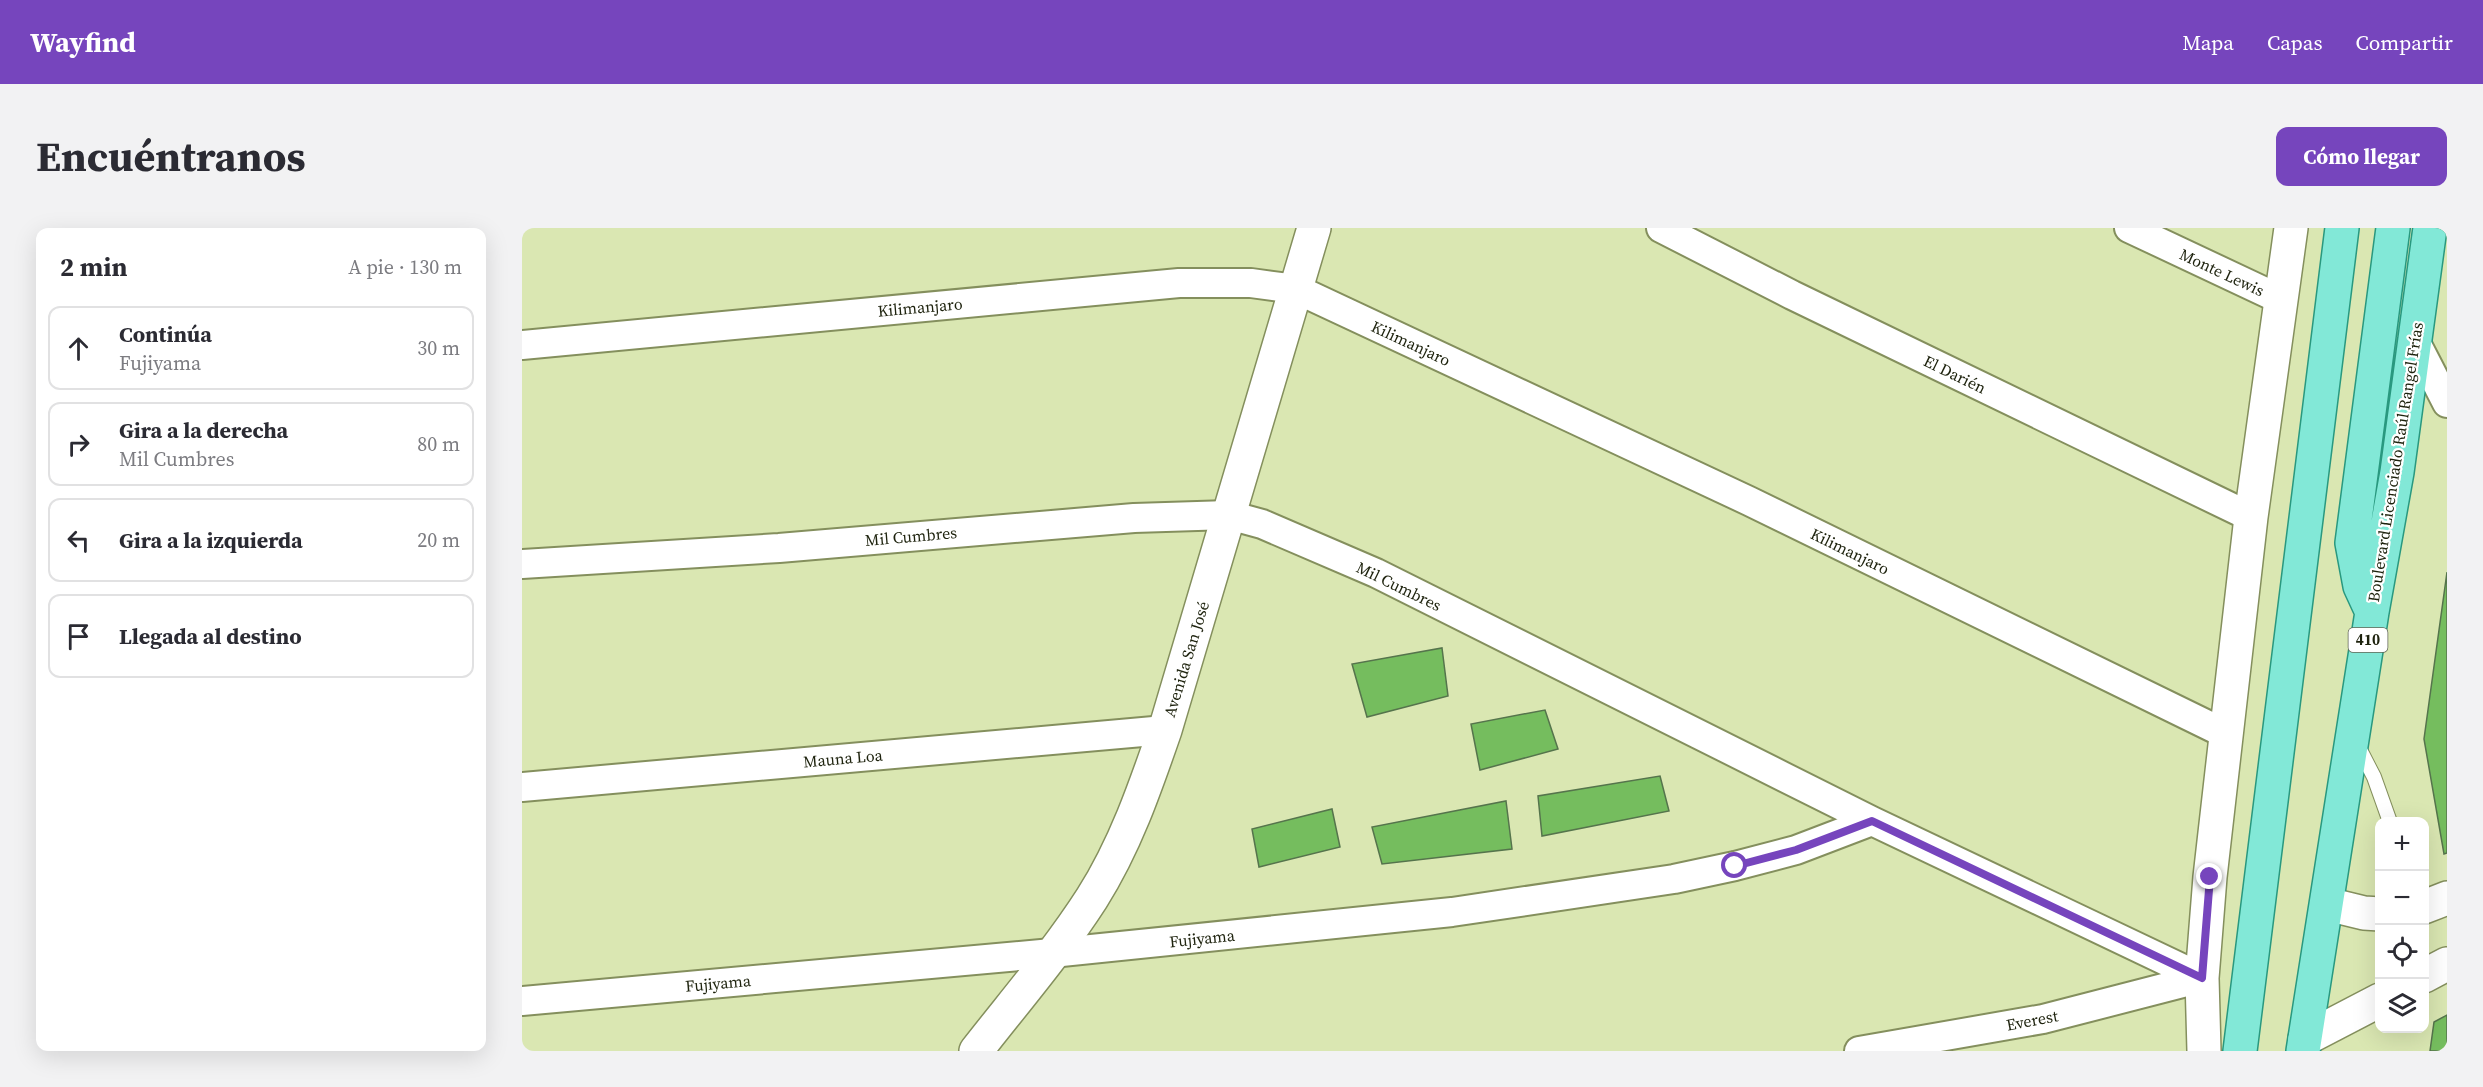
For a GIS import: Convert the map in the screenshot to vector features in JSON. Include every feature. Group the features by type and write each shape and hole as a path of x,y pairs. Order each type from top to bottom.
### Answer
{"main road":[{"path":"2242,1036 2342,228"},
{"path":"2372,612 2360,586 2352,543 2393,228"},
{"name":"Boulevard Licenciado Raúl Rangel Frías","path":"2304,1045 2372,612 2397,472 2430,228"}],"street":[{"name":"Avenida San José","path":"976,1051 1092,897 1138,808 1165,730 1314,228"},
{"name":"El Darién","path":"1661,228 1792,295 2251,517"},
{"name":"Monte Lewis","path":"2128,228 2282,300"},
{"path":"2204,1051 2202,978 2210,877 2251,517 2291,228"},
{"name":"Kilimanjaro","path":"522,345 1179,283 1251,283 1296,290 1738,496 2226,734"},
{"path":"2414,339 2447,403"},
{"name":"Mil Cumbres","path":"522,564 779,548 1134,518 1229,515 1262,524 1376,573 1872,821 2202,978"},
{"name":"Mauna Loa","path":"522,787 1165,730"},
{"name":"Fujiyama","path":"522,1000 1052,953 1452,912 1674,879 1735,866 1796,850 1872,821"},
{"path":"2429,905 2447,898"},
{"path":"2327,904 2375,914"},
{"path":"2429,973 2447,964"},
{"path":"2187,1051 2202,978"},
{"name":"Everest","path":"1859,1051 2043,1018 2202,978"},
{"path":"2304,1045 2375,1002"}],"lane":[{"path":"2354,737 2374,777 2388,817"}],"building":[{"path":"2447,572 2447,853 2444,854 2424,739"},
{"path":"1442,648 1448,696 1367,717 1352,664"},
{"path":"1545,710 1558,749 1480,770 1471,724"},
{"path":"1660,776 1669,811 1542,836 1538,796"},
{"path":"1506,801 1512,849 1382,864 1372,827"},
{"path":"1332,809 1340,847 1259,867 1252,829"},
{"path":"2447,1015 2447,1051 2430,1051 2434,1022"}],"route":[{"path":"1735,866 1796,850 1872,821 2202,978 2210,877"}]}
